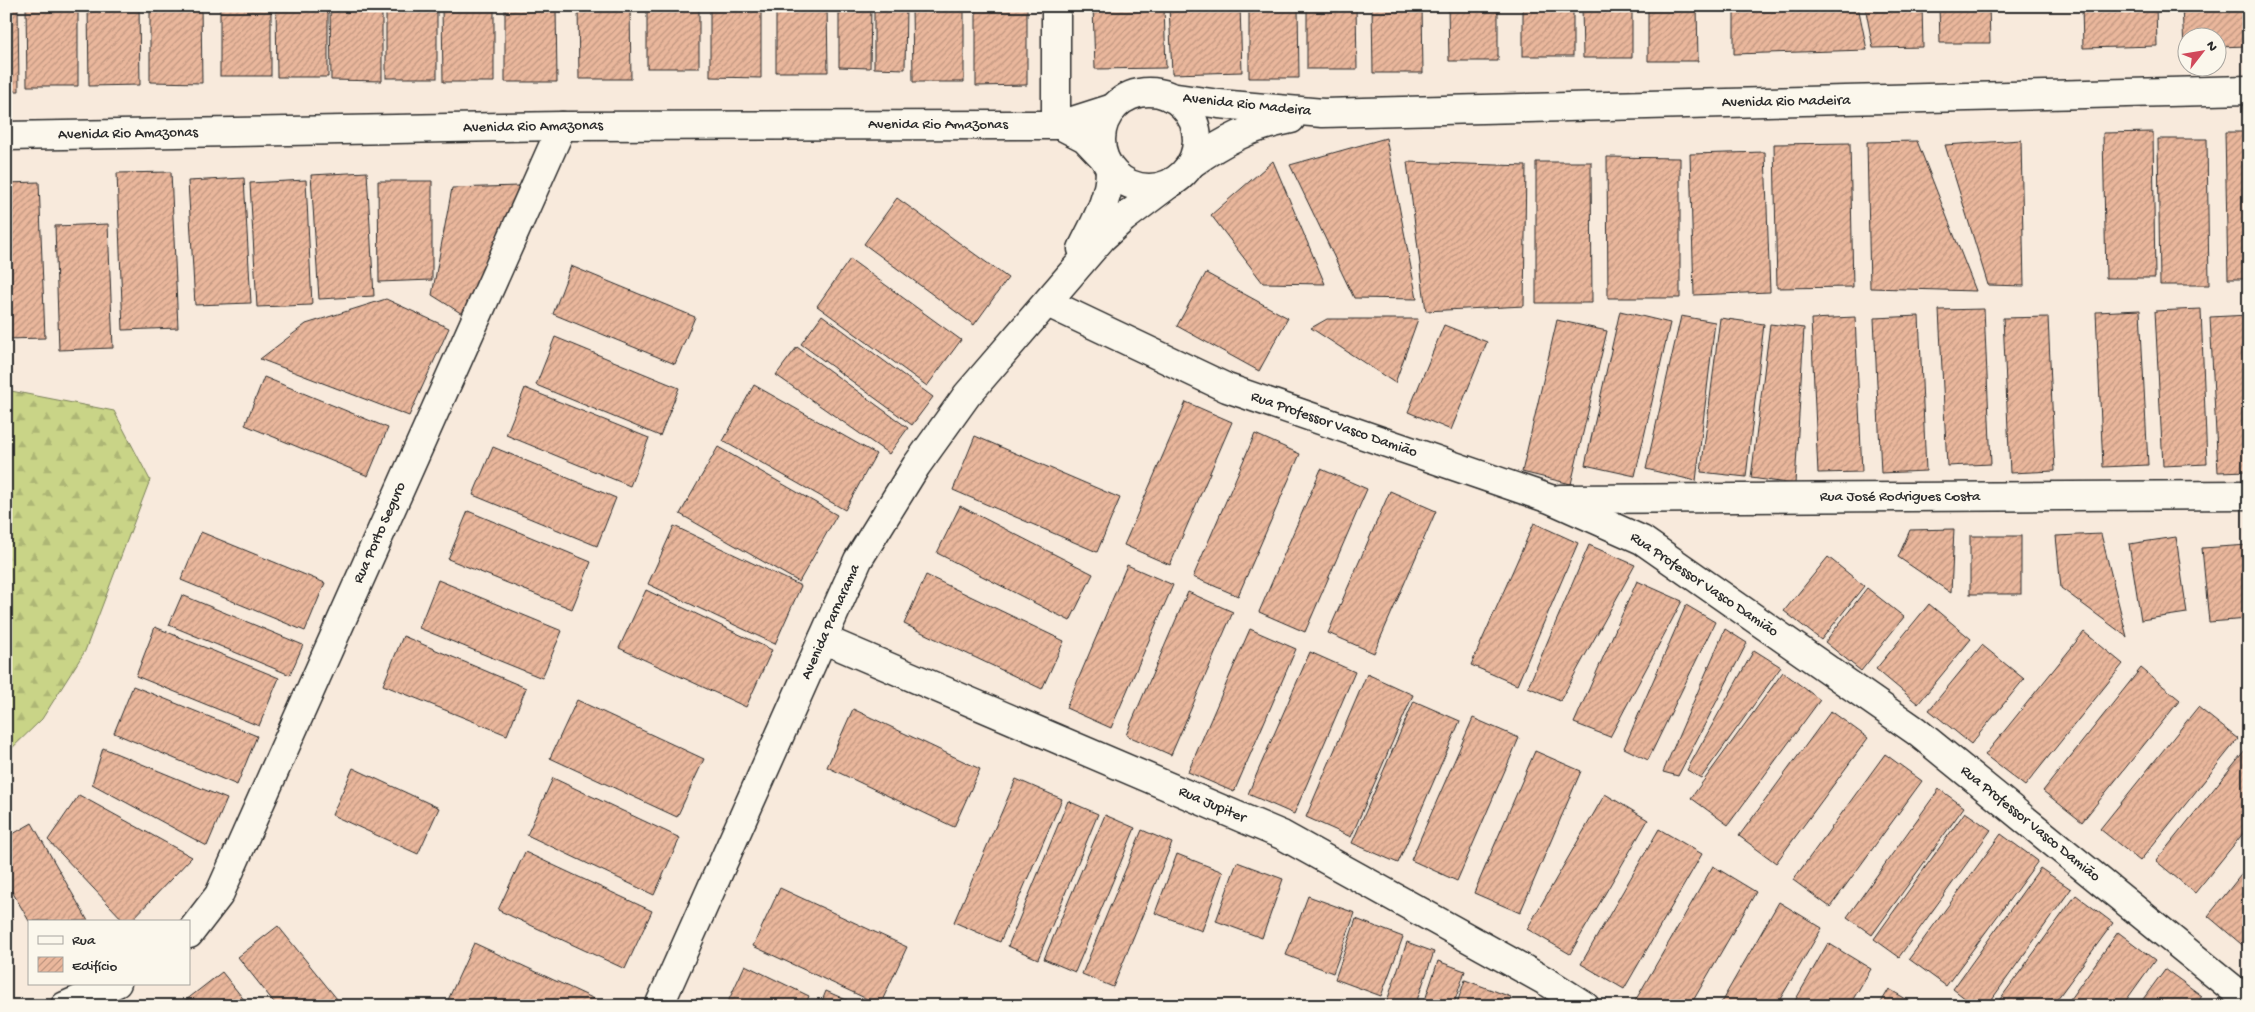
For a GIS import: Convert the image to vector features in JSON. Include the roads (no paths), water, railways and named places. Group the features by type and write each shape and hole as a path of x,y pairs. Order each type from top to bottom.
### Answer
{"street":[{"path":"1056,6 1058,125"},
{"name":"Avenida Rio Madeira","path":"1170,97 1219,104 1324,113 2249,90"},
{"path":"1140,92 1155,92 1170,97 1183,106 1192,118 1197,134 1196,149 1191,164 1181,176 1169,184 1153,188 1136,186 1122,180 1107,163 1101,145 1101,132 1105,119 1112,108 1125,98 1140,92"},
{"name":"Avenida Rio Amazonas","path":"6,136 562,126 1058,125 1112,108"},
{"name":"Avenida Rio Madeira","path":"1191,164 1227,139 1246,130 1263,124 1324,113"},
{"name":"Avenida Rio Amazonas","path":"1058,125 1085,138 1107,163"},
{"name":"Rua Porto Seguro","path":"190,933 219,895 562,126"},
{"name":"Avenida Parnarama","path":"1068,277 1106,199 1107,163"},
{"name":"Avenida Parnarama","path":"659,1006 858,560 916,466 968,395 1068,277 1115,226 1169,184"},
{"name":"Rua Professor Vasco Damião","path":"1048,302 1227,388 1550,499 1642,540 1916,731 2249,1002"},
{"name":"Rua José Rodrigues Costa","path":"1550,499 2249,495"},
{"name":"Rua Jupiter","path":"823,639 1282,835 1585,1006"},
{"path":"65,1006 114,984"}]}
